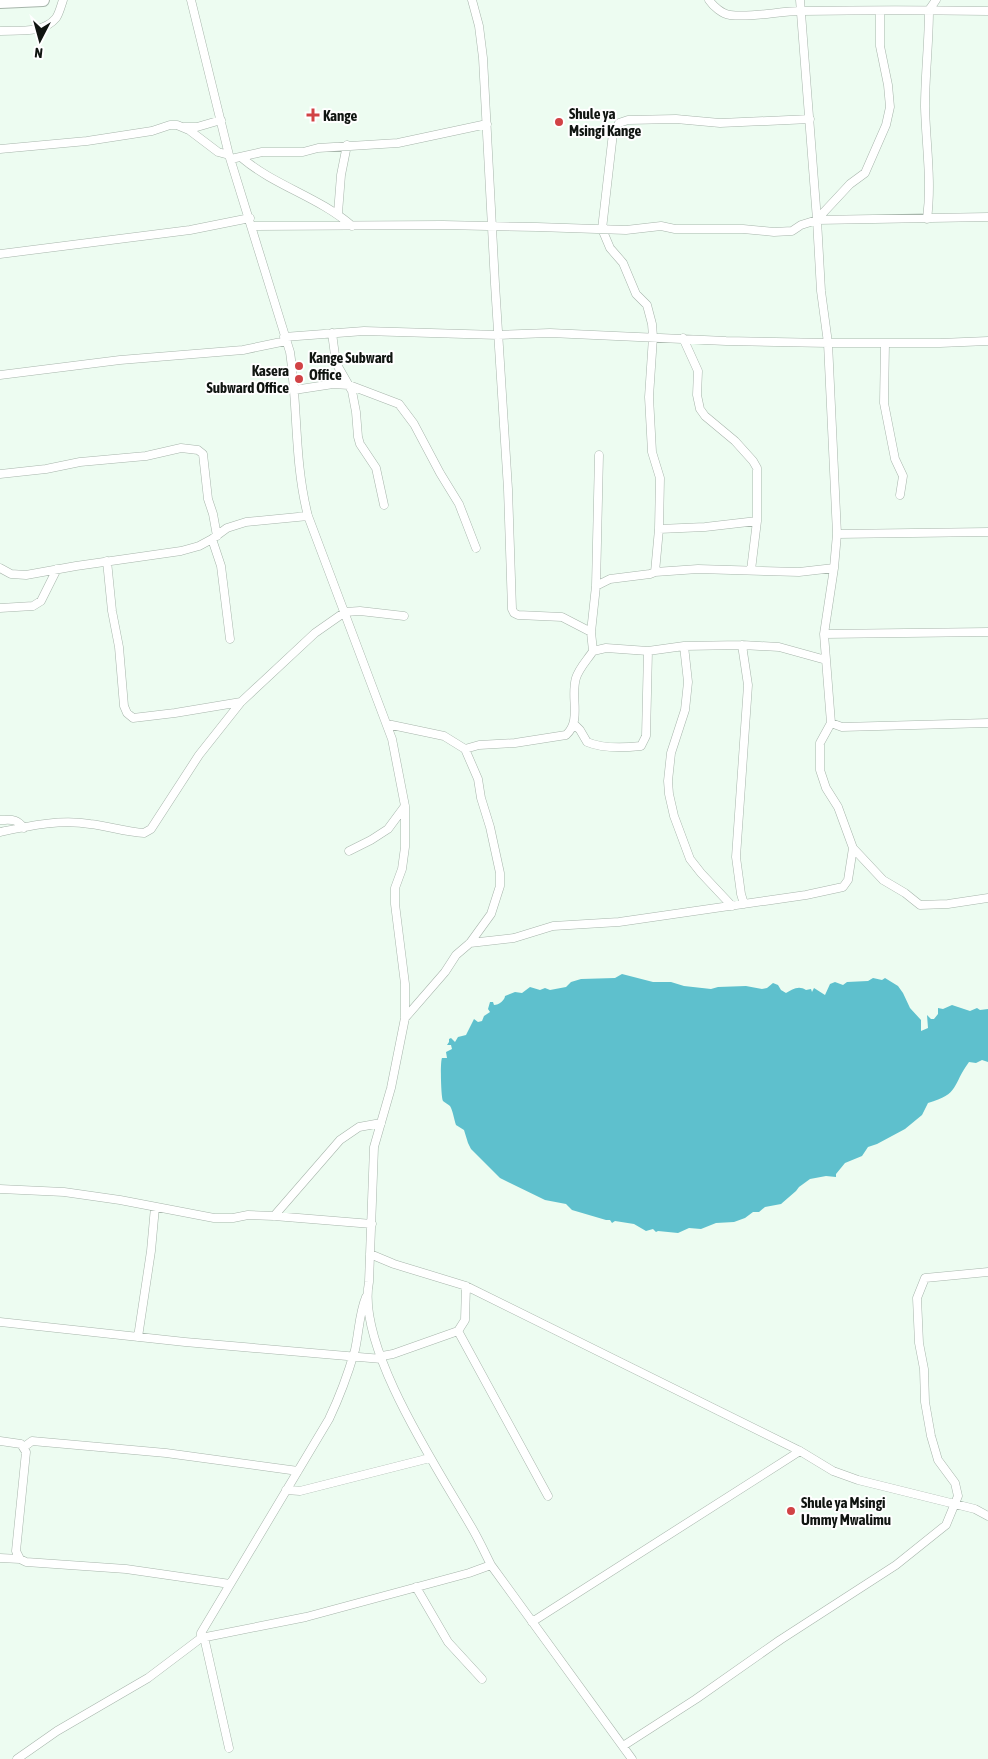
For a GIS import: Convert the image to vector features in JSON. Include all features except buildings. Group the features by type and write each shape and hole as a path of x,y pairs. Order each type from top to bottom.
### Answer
{"highway":[{"path":"0,2 43,0"}],"street":[{"path":"0,31 45,27 56,18 63,0"},
{"path":"191,0 230,157 290,352 300,480 308,516 387,724 392,739 405,806 405,847 402,869 395,888 395,904 405,984 405,1018 391,1088 374,1147 369,1282 342,1392 329,1419 201,1633 230,1748"},
{"path":"472,0 479,26 483,58 508,489 512,609 518,615 562,617 591,632"},
{"path":"709,0 712,5 728,15 760,15 800,11 988,11"},
{"path":"800,0 818,220 821,291 828,343 837,534 824,634 831,724 820,743 820,770 826,788 838,807 853,848 883,880 905,893 920,905 948,904 988,898"},
{"path":"927,219 930,173 925,106 929,10 936,0"},
{"path":"818,220 822,213 850,184 865,174 886,125 890,107 888,85 880,46 880,11"},
{"path":"656,572 660,478 652,452 649,398 653,337 649,310 647,305 636,294 623,263 610,248 602,229 613,133 619,124 628,120 693,120 720,123 810,119"},
{"path":"0,149 88,141 170,125 197,127 221,120"},
{"path":"183,127 218,152 230,157 242,158 262,152 303,152 318,148 398,143 487,124"},
{"path":"338,213 347,146"},
{"path":"242,158 255,169 338,213 352,226"},
{"path":"0,254 250,222 352,226 537,226 626,230 661,226 675,229 743,229 774,232 792,230 818,220 988,217"},
{"path":"0,376 120,360 243,350 285,339 364,331 498,335 550,333 726,341 828,343 988,341"},
{"path":"332,333 336,363 352,390 360,444 376,468 384,505"},
{"path":"683,338 698,372 700,409 704,416 735,441 757,468 757,521 751,570"},
{"path":"885,343 884,402 895,458 903,476 900,495"},
{"path":"294,390 333,384 349,385 399,404 414,424 459,504 476,548"},
{"path":"0,474 46,469 80,462 146,456 181,448 198,450 202,454 208,499 213,514 214,538 221,566 230,639"},
{"path":"465,748 566,735 572,730 574,725 576,677 593,651 591,632 596,586 599,455"},
{"path":"0,568 11,574 26,574 181,551 199,546 228,528 246,522 308,516"},
{"path":"659,529 705,527 757,521"},
{"path":"837,534 988,532"},
{"path":"107,561 112,611 119,647 124,706 127,713 133,718 241,702"},
{"path":"596,586 610,578 656,572 698,569 799,572 834,568"},
{"path":"0,608 33,606 41,601 57,569"},
{"path":"0,832 69,822 144,833 151,829 199,755 241,702 309,638 345,612 404,616"},
{"path":"824,634 988,632"},
{"path":"593,651 606,648 648,651 684,646 742,645 779,647 826,660"},
{"path":"742,645 748,685 736,857 744,904"},
{"path":"684,646 688,682 685,710 671,753 668,781 669,794 674,816 690,859 732,906"},
{"path":"574,725 580,730 586,742 591,744 613,748 640,746 646,736 648,651"},
{"path":"831,724 842,727 988,723"},
{"path":"387,724 444,736 465,748 478,778 481,798 490,827 500,872 500,886 490,914 470,943 456,955 445,972 405,1018"},
{"path":"348,851 388,829 405,806"},
{"path":"0,820 16,820 24,828"},
{"path":"470,943 514,938 553,926 619,922 806,895 843,887 848,880 853,848"},
{"path":"274,1216 340,1140 359,1127 381,1123"},
{"path":"0,1189 64,1192 214,1218 233,1218 248,1215 372,1224"},
{"path":"138,1337 151,1251 155,1207"},
{"path":"370,1254 394,1264 466,1286 800,1451 833,1471 858,1480 975,1509 988,1516"},
{"path":"623,1746 696,1699 780,1640 896,1565 946,1525 958,1496 955,1483 938,1460 931,1436 925,1402 924,1370 919,1343 918,1298 925,1278 988,1272"},
{"path":"382,1359 382,1356 458,1332 465,1320 466,1286"},
{"path":"366,1295 370,1318 382,1359 395,1391 430,1458 473,1530 491,1565 632,1759"},
{"path":"0,1322 138,1337 382,1359"},
{"path":"458,1332 548,1496"},
{"path":"0,1441 21,1444 26,1452 16,1551 20,1559"},
{"path":"24,1447 32,1441 166,1453 298,1471"},
{"path":"532,1622 800,1451"},
{"path":"286,1490 300,1491 430,1458"},
{"path":"0,1558 20,1559 26,1562 126,1569 230,1584"},
{"path":"17,1759 56,1731 148,1678 202,1638 306,1617 416,1588 491,1565"},
{"path":"416,1588 448,1642 482,1679"}],"water":[{"path":"622,974 653,982 671,982 684,986 711,989 746,986 762,989 767,988 773,983 786,993 798,988 811,989 812,992 814,988 825,995 830,984 835,982 843,985 847,982 868,981 873,978 882,980 885,978 898,986 903,993 910,1008 921,1020 921,1031 928,1028 927,1015 934,1019 938,1014 938,1008 943,1009 952,1005 970,1011 977,1008 980,1010 988,1009 988,1062 982,1060 976,1063 969,1062 951,1092 938,1100 928,1103 922,1115 905,1129 868,1147 862,1156 845,1163 836,1174 836,1177 826,1176 810,1179 781,1204 765,1207 759,1212 753,1212 745,1218 734,1222 716,1223 701,1229 689,1228 678,1233 656,1232 653,1229 646,1231 634,1224 615,1221 612,1223 610,1220 572,1210 566,1204 545,1200 500,1178 471,1149 464,1130 456,1125 450,1106 443,1101 441,1066 442,1058 447,1058 446,1052 452,1049 451,1045 447,1045 449,1039 451,1038 455,1042 458,1037 466,1035 474,1019 478,1022 482,1021 484,1016 490,1012 488,1009 490,1002 493,1002 494,1005 498,1004 503,1001 505,996 515,992 522,993 530,987 550,990 566,987 571,982 581,979 615,978"}],"place":[{"name":"Kange","path":"313,115"},
{"name":"Shule ya Msingi Kange","path":"559,122"},
{"name":"Kange Subward Office","path":"299,366"},
{"name":"Kasera Subward Office","path":"299,379"},
{"name":"Shule ya Msingi Ummy Mwalimu","path":"791,1511"}]}
